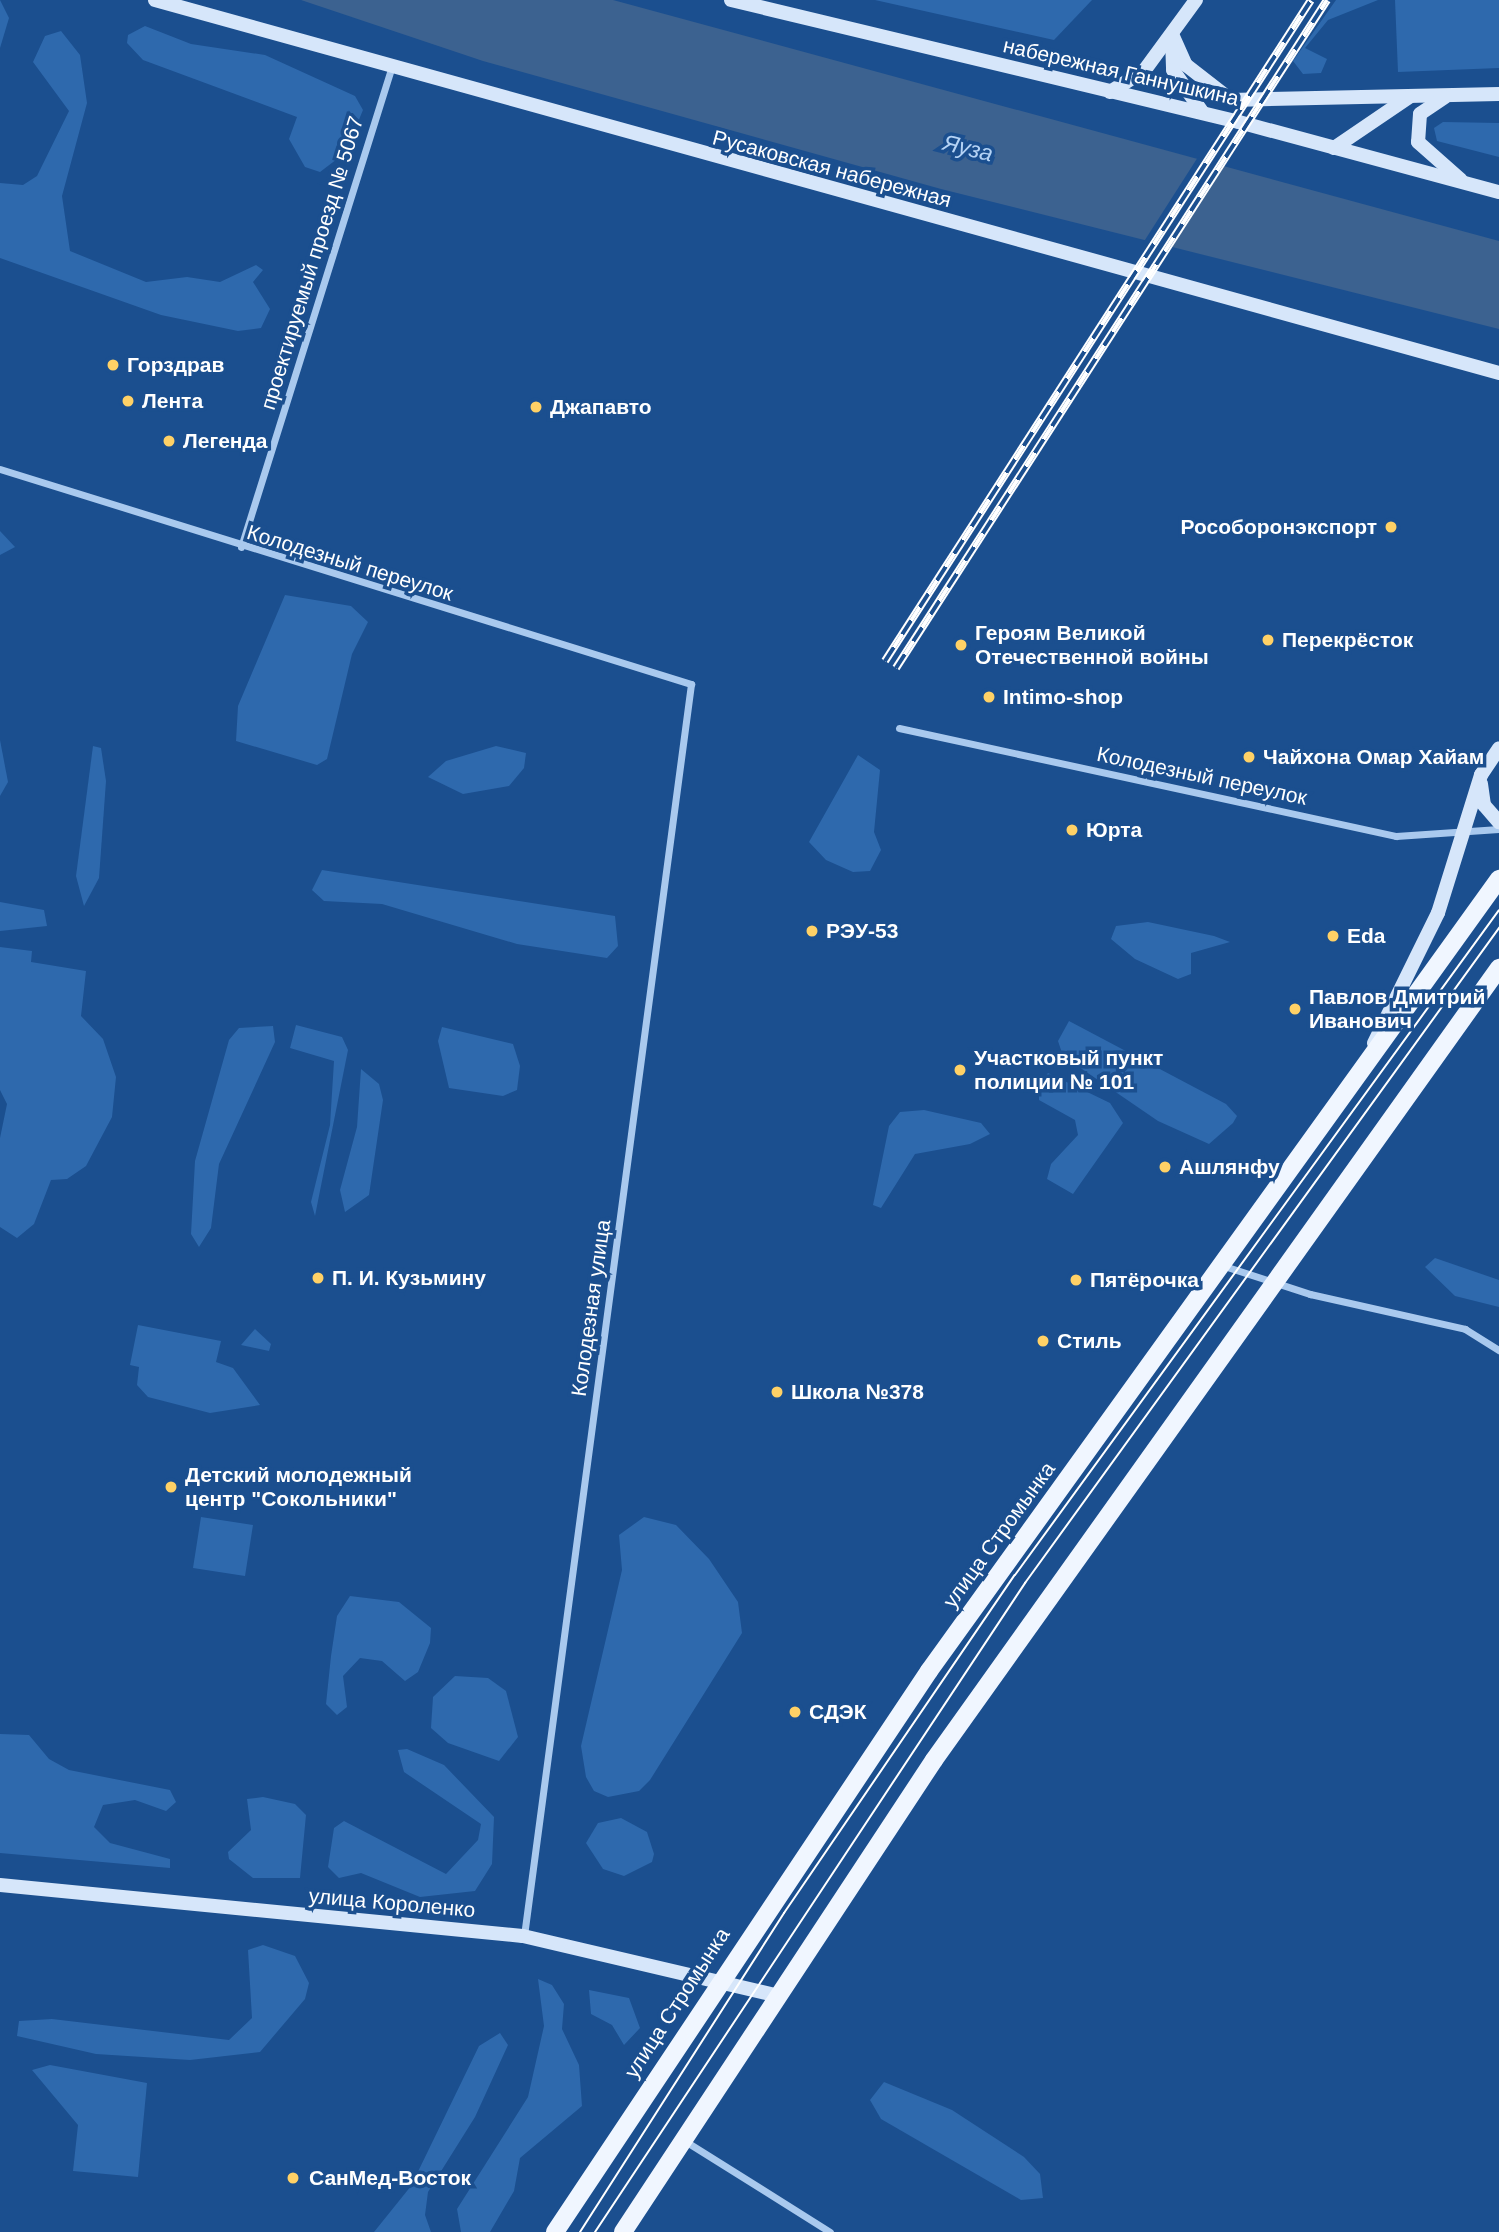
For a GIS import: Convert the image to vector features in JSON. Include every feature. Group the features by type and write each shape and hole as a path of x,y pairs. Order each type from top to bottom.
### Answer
{"main road":[{"name":"Русаковская набережная","path":"155,0 391,69 1499,373"},
{"name":"набережная Ганнушкина","path":"731,0 1204,114 1499,192"},
{"path":"1110,92 1135,79 1196,0"},
{"path":"1172,34 1186,65 1231,100 1499,94"},
{"path":"1172,34 1173,70 1204,114"},
{"path":"1455,93 1429,104 1416,128 1429,154 1465,183"},
{"path":"1334,148 1410,96"},
{"path":"1370,1050 1438,913 1481,775 1499,748"},
{"path":"1481,775 1484,805 1499,822"},
{"name":"улица Стромынка","path":"555,2232 718,1981 929,1671 1220,1265 1370,1050 1499,879"},
{"path":"623,2232 775,1994 1272,1284 1493,981 1499,968"},
{"name":"улица Короленко","path":"0,1885 523,1936 775,1994"}],"street":[{"name":"проектируемый проезд № 5067","path":"241,547 391,69"},
{"name":"Колодезный переулок","path":"0,469 241,547 691,684"},
{"name":"Колодезная улица","path":"523,1936 691,684"},
{"name":"Колодезный переулок","path":"899,728 1396,836 1499,829"},
{"path":"1220,1265 1272,1284 1465,1329 1499,1350"},
{"path":"683,2140 830,2232"}],"shaded area":[{"path":"0,0 9,18 0,48"},
{"path":"875,0 1092,0 1054,40"},
{"path":"1336,0 1378,0 1328,20 1305,48 1327,59 1321,73 1303,74 1293,61"},
{"path":"1395,0 1499,0 1499,68 1398,72"},
{"path":"145,26 191,44 265,55 355,96 363,110 345,153 320,172 305,167 289,139 297,117 143,60 127,43 128,35"},
{"path":"61,31 80,55 87,103 62,196 70,251 146,282 187,277 220,282 256,265 263,270 253,282 270,309 261,328 238,331 161,315 0,258 0,183 23,185 37,176 69,111 33,62 45,36"},
{"path":"1443,122 1499,123 1499,157 1437,141 1434,128"},
{"path":"0,531 15,547 0,555"},
{"path":"285,595 351,606 368,622 352,654 327,759 317,765 236,741 238,706"},
{"path":"0,740 8,782 0,796"},
{"path":"93,746 101,748 106,781 99,878 84,906 76,876"},
{"path":"496,746 526,753 524,768 509,786 463,794 428,777 446,761"},
{"path":"858,755 880,770 874,832 881,850 870,871 853,872 826,860 809,842"},
{"path":"322,870 615,916 618,946 607,958 517,944 382,904 324,901 312,890"},
{"path":"0,902 44,910 47,926 0,931"},
{"path":"1148,922 1230,942 1191,953 1191,974 1178,979 1135,959 1111,939 1116,926"},
{"path":"0,947 32,951 31,962 86,971 81,1016 103,1039 116,1077 112,1117 86,1166 67,1179 51,1180 34,1224 17,1238 0,1227 0,1138 7,1104 0,1090"},
{"path":"1069,1021 1226,1104 1237,1116 1233,1123 1209,1144 1158,1121 1063,1056 1058,1041"},
{"path":"296,1025 342,1037 348,1050 315,1216 311,1202 330,1125 334,1061 290,1048"},
{"path":"273,1026 275,1042 219,1164 211,1228 199,1247 191,1234 195,1161 229,1040 239,1028"},
{"path":"442,1027 513,1044 520,1066 517,1090 503,1096 449,1088 438,1041"},
{"path":"361,1069 379,1084 383,1100 369,1195 345,1212 340,1190 357,1127"},
{"path":"1048,1073 1110,1103 1123,1123 1073,1194 1047,1179 1051,1164 1078,1135 1075,1120 1039,1100 1039,1085"},
{"path":"924,1110 981,1123 990,1134 970,1144 915,1154 881,1208 873,1205 889,1126 900,1112"},
{"path":"1435,1258 1499,1280 1499,1307 1455,1296 1425,1267"},
{"path":"138,1325 221,1341 216,1362 233,1368 260,1405 210,1413 148,1397 137,1385 139,1367 130,1365"},
{"path":"255,1329 271,1344 269,1351 241,1345"},
{"path":"201,1517 253,1525 245,1576 193,1568"},
{"path":"644,1517 676,1525 709,1559 738,1602 742,1633 650,1780 639,1791 608,1797 594,1791 586,1777 581,1746 622,1570 619,1535"},
{"path":"350,1596 399,1602 431,1628 430,1643 418,1672 405,1681 382,1661 360,1658 343,1676 347,1707 337,1715 326,1704 331,1656 337,1616"},
{"path":"455,1676 488,1678 506,1691 518,1737 499,1761 448,1743 431,1728 433,1697"},
{"path":"0,1734 29,1735 49,1759 69,1770 170,1790 176,1802 166,1811 135,1800 103,1805 94,1827 110,1843 170,1859 170,1868 0,1853"},
{"path":"407,1749 444,1765 494,1817 492,1864 475,1891 420,1897 361,1873 339,1878 328,1867 334,1828 344,1821 446,1874 478,1840 481,1824 404,1772 398,1750"},
{"path":"263,1797 295,1804 306,1815 300,1878 253,1878 229,1859 228,1852 251,1830 247,1799"},
{"path":"621,1818 647,1832 654,1854 652,1862 624,1876 603,1869 586,1843 598,1823"},
{"path":"263,1945 295,1956 309,1983 305,1999 260,2052 190,2060 96,2054 17,2036 19,2021 52,2019 229,2040 252,2018 248,1950"},
{"path":"538,1979 552,1985 564,2004 562,2029 579,2065 582,2106 520,2158 514,2191 490,2232 461,2232 457,2209 528,2097 544,2026"},
{"path":"589,1990 629,1998 640,2028 624,2045 612,2025 591,2014"},
{"path":"500,2033 508,2045 475,2117 428,2192 425,2215 431,2232 374,2232 411,2186 479,2046"},
{"path":"50,2065 147,2083 138,2177 73,2171 78,2125 32,2070"},
{"path":"884,2082 952,2110 1024,2157 1040,2174 1043,2198 1021,2200 881,2119 870,2100"}],"water":[{"name":"Яуза","path":"301,0 613,0 1499,241 1499,329 941,189 483,61"}],"pier":[{"path":"1198,157 1224,164 1169,250 1143,243"}],"tram line":[{"path":"580,2232 784,1913 1015,1575 1499,910"},
{"path":"595,2232 1025,1583 1499,928"}],"railway":[{"path":"885,661 1311,0"},
{"path":"896,668 1327,0"}],"place":[{"name":"Горздрав","path":"113,365"},
{"name":"Лента","path":"128,401"},
{"name":"Джапавто","path":"536,407"},
{"name":"Легенда","path":"169,441"},
{"name":"Рособоронэкспорт","path":"1391,527"},
{"name":"Перекрёсток","path":"1268,640"},
{"name":"Героям Великой Отечественной войны","path":"961,645"},
{"name":"Intimo-shop","path":"989,697"},
{"name":"Чайхона Омар Хайам","path":"1249,757"},
{"name":"Юрта","path":"1072,830"},
{"name":"РЭУ-53","path":"812,931"},
{"name":"Eda","path":"1333,936"},
{"name":"Павлов Дмитрий Иванович","path":"1295,1009"},
{"name":"Участковый пункт полиции № 101","path":"960,1070"},
{"name":"Ашлянфу","path":"1165,1167"},
{"name":"П. И. Кузьмину","path":"318,1278"},
{"name":"Пятёрочка","path":"1076,1280"},
{"name":"Стиль","path":"1043,1341"},
{"name":"Школа №378","path":"777,1392"},
{"name":"Детский молодежный центр \"Сокольники\"","path":"171,1487"},
{"name":"СДЭК","path":"795,1712"},
{"name":"СанМед-Восток","path":"293,2178"}]}
